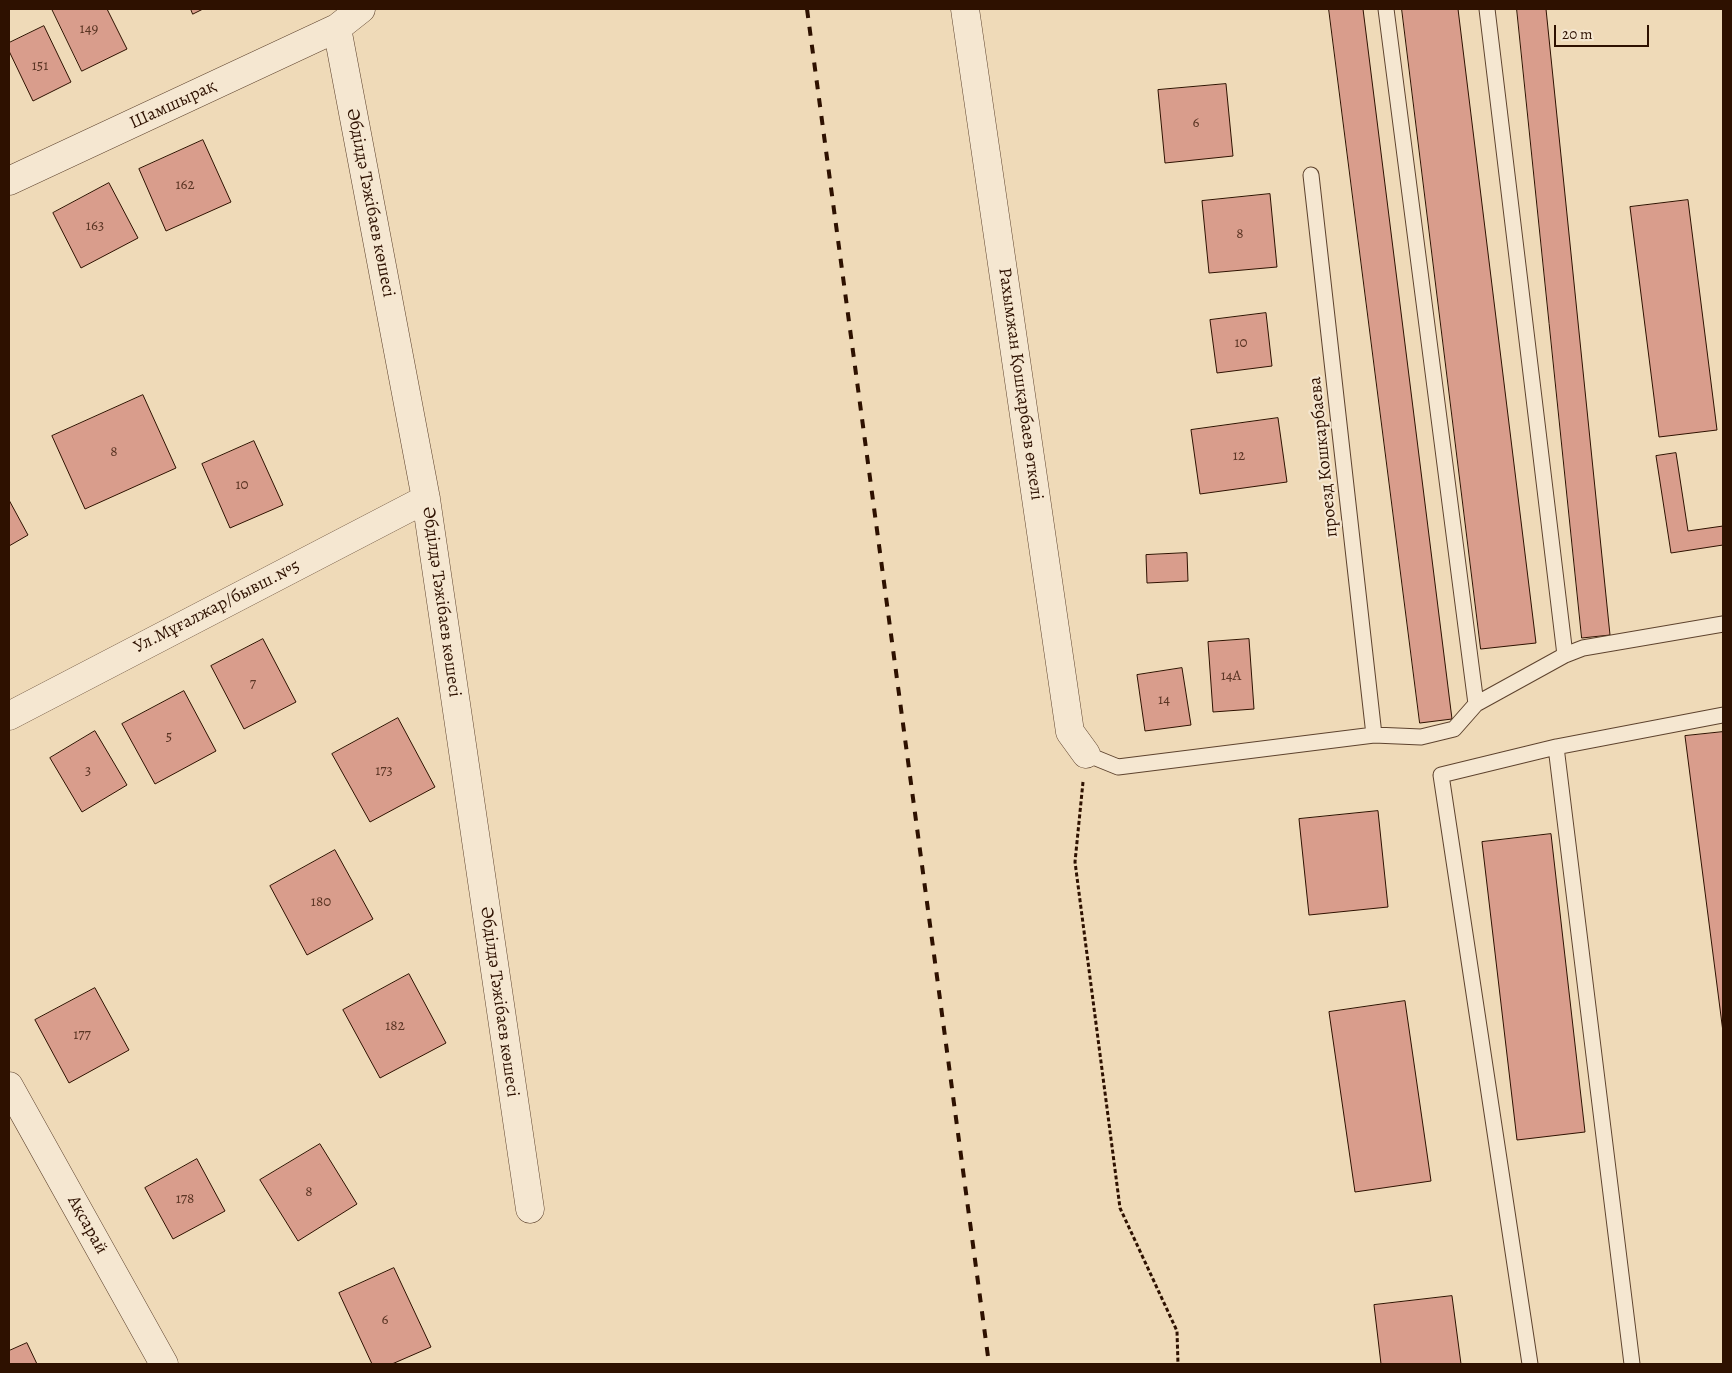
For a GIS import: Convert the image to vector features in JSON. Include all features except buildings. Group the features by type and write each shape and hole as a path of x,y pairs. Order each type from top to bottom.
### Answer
{"street":[{"path":"337,28 361,9"},
{"name":"Рахымжан Қошқарбаев өткелі","path":"965,9 1070,732 1086,754"},
{"name":"Шамшырақ","path":"9,181 337,28"},
{"name":"Әбділдә Тәжібаев көшесі","path":"337,28 426,499 530,1209"},
{"name":"Ул.Мұғалжар/бывш.№5","path":"9,716 426,499"},
{"name":"Ақсарай","path":"9,1086 164,1364"}],"lane":[{"path":"1386,9 1476,704"},
{"path":"1487,9 1565,655"},
{"name":"проезд Кошкарбаева","path":"1311,175 1374,735"},
{"path":"1086,754 1118,767 1374,735 1421,737 1454,729 1476,704 1565,655 1583,648 1723,624"},
{"path":"1530,1364 1441,775 1556,747 1723,715"},
{"path":"1556,747 1632,1364"}],"path":[{"path":"1086,754 1074,862 1120,1208 1177,1331 1178,1364"}],"railway":[{"path":"807,9 989,1364"}]}
